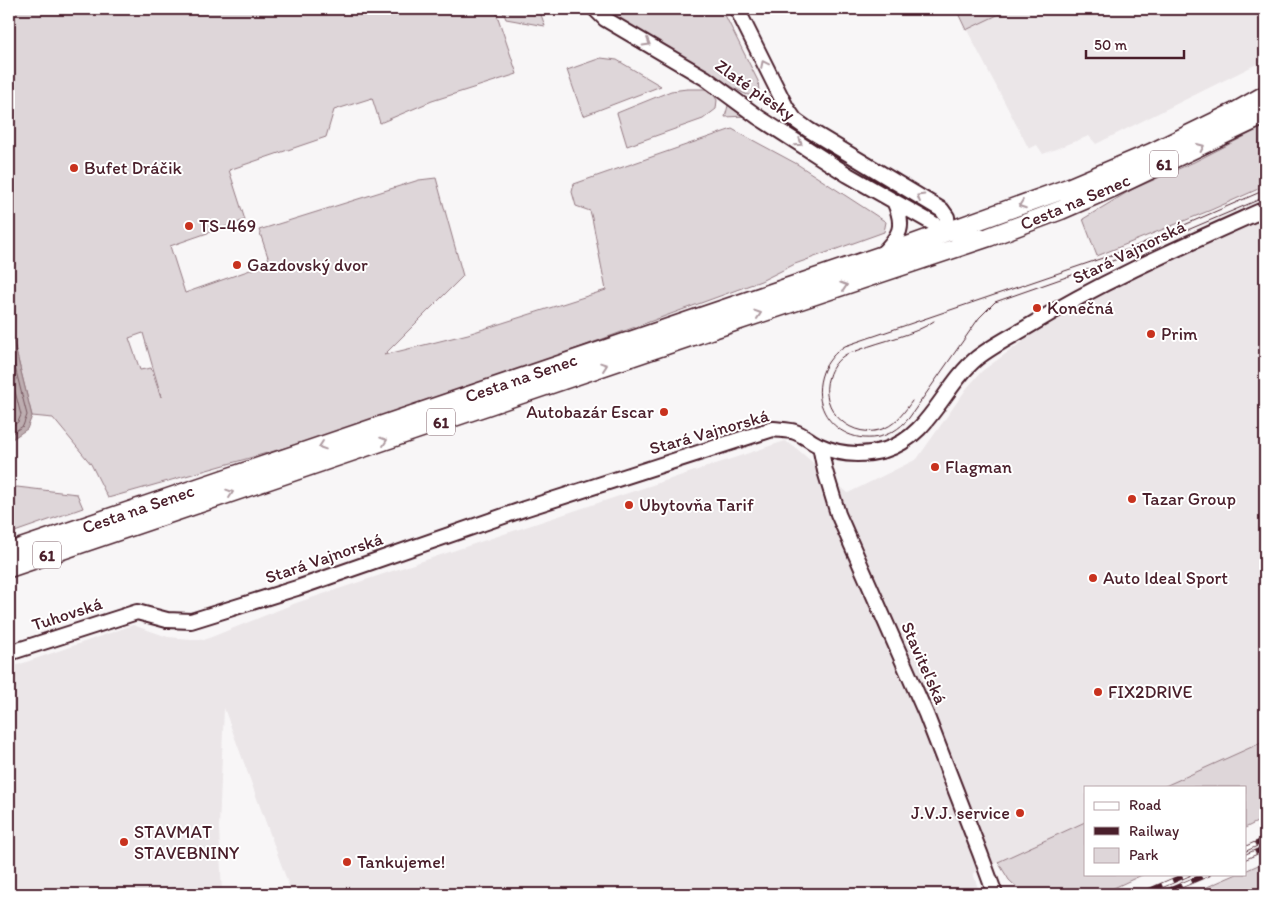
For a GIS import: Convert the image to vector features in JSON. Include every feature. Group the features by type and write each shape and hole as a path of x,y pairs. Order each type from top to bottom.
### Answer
{"main road":[{"name":"Cesta na Senec","path":"9,552 948,232 1130,163 1265,96"},
{"name":"Cesta na Senec","path":"9,568 989,237 1061,210 1114,187 1265,115"}],"street":[{"name":"Zlaté piesky","path":"596,9 605,19 705,78 758,117 894,202 948,232 989,237"},
{"name":"Zlaté piesky","path":"737,9 786,107 795,120 942,210 947,217 948,232"},
{"path":"880,256 895,241 900,230 901,216 894,202"},
{"name":"Stará Vajnorská","path":"137,612 166,620 191,621 297,588 524,509 773,429 795,432 820,446 848,454 862,454 896,446 918,430 959,376 978,358 1049,314 1102,285 1153,259 1265,209"},
{"name":"Cesta na Senec","path":"907,265 938,242 948,232"},
{"name":"Staviteľská","path":"820,446 825,472 838,514 926,714 994,894"},
{"name":"Tuhovská","path":"9,653 137,612"}],"shaded area":[{"path":"956,9 1265,9 1265,60 1096,144 1089,136 1043,154 1037,145 1029,149"},
{"path":"1265,217 1265,743 1168,786 1084,786 1084,823 973,873 980,894 292,894 224,708 219,828 222,894 9,894 9,668 133,625 168,637 204,640 296,603 785,441 796,448 848,493 917,459 967,388 982,371 1062,313"}],"green space":[{"path":"9,9 495,9 517,74 432,101 380,123 372,98 334,110 326,137 229,170 245,220 170,246 185,293 270,263 259,230 419,180 436,178 463,276 384,355 468,334 606,290 590,211 576,206 572,192 574,184 732,129 797,164 886,222 884,232 795,264 761,281 373,423 108,498 91,464 53,418 32,416 9,323","holes":["143,333 161,397 151,368 140,370 129,338"]},
{"path":"502,9 539,9 545,26 506,19"},
{"path":"605,9 722,9 758,81 759,91 751,95 741,92 610,14"},
{"path":"956,9 1010,9 966,30"},
{"path":"601,58 617,60 661,86 583,116 567,70"},
{"path":"710,89 717,100 716,109 703,119 627,146 617,113 671,91"},
{"path":"729,102 746,116 725,117"},
{"path":"1265,126 1265,186 1097,256 1083,219 1131,190 1194,162"},
{"path":"17,487 77,494 83,508 9,534 9,490"},
{"path":"1265,741 1265,818 1246,828 1246,786 1165,786"},
{"path":"1084,822 1084,876 1140,876 1101,894 1024,894 1009,880 998,862"},
{"path":"1265,862 1265,894 1191,894 1232,876 1246,876 1246,871"}],"water":[{"path":"9,323 32,416 27,429 9,441"}],"tram line":[{"path":"1265,190 1129,249 845,346 832,358 823,372 819,391 823,408 831,422 844,432 860,437 877,437 894,431 909,418 979,318 995,302 1129,255 1265,197"},
{"path":"912,401 889,426 873,431 861,431 850,427 840,420 833,411 828,400 829,376 836,363 846,354 907,334 934,321"}],"railway":[{"path":"1246,849 1265,840"},
{"path":"1246,857 1265,848"},
{"path":"1142,894 1183,876"},
{"path":"1161,894 1203,876"}],"place":[{"name":"Bufet Dráčik","path":"74,168"},
{"name":"TS-469","path":"189,226"},
{"name":"Gazdovský dvor","path":"237,265"},
{"name":"Konečná","path":"1037,308"},
{"name":"Prim","path":"1151,334"},
{"name":"Autobazár Escar","path":"664,412"},
{"name":"Flagman","path":"935,467"},
{"name":"Tazar Group","path":"1132,499"},
{"name":"Ubytovňa Tarif","path":"629,505"},
{"name":"Auto Ideal Sport","path":"1093,578"},
{"name":"FIX2DRIVE","path":"1098,692"},
{"name":"J.V.J. service","path":"1020,813"},
{"name":"STAVMAT STAVEBNINY","path":"124,842"},
{"name":"Tankujeme!","path":"347,862"}]}
